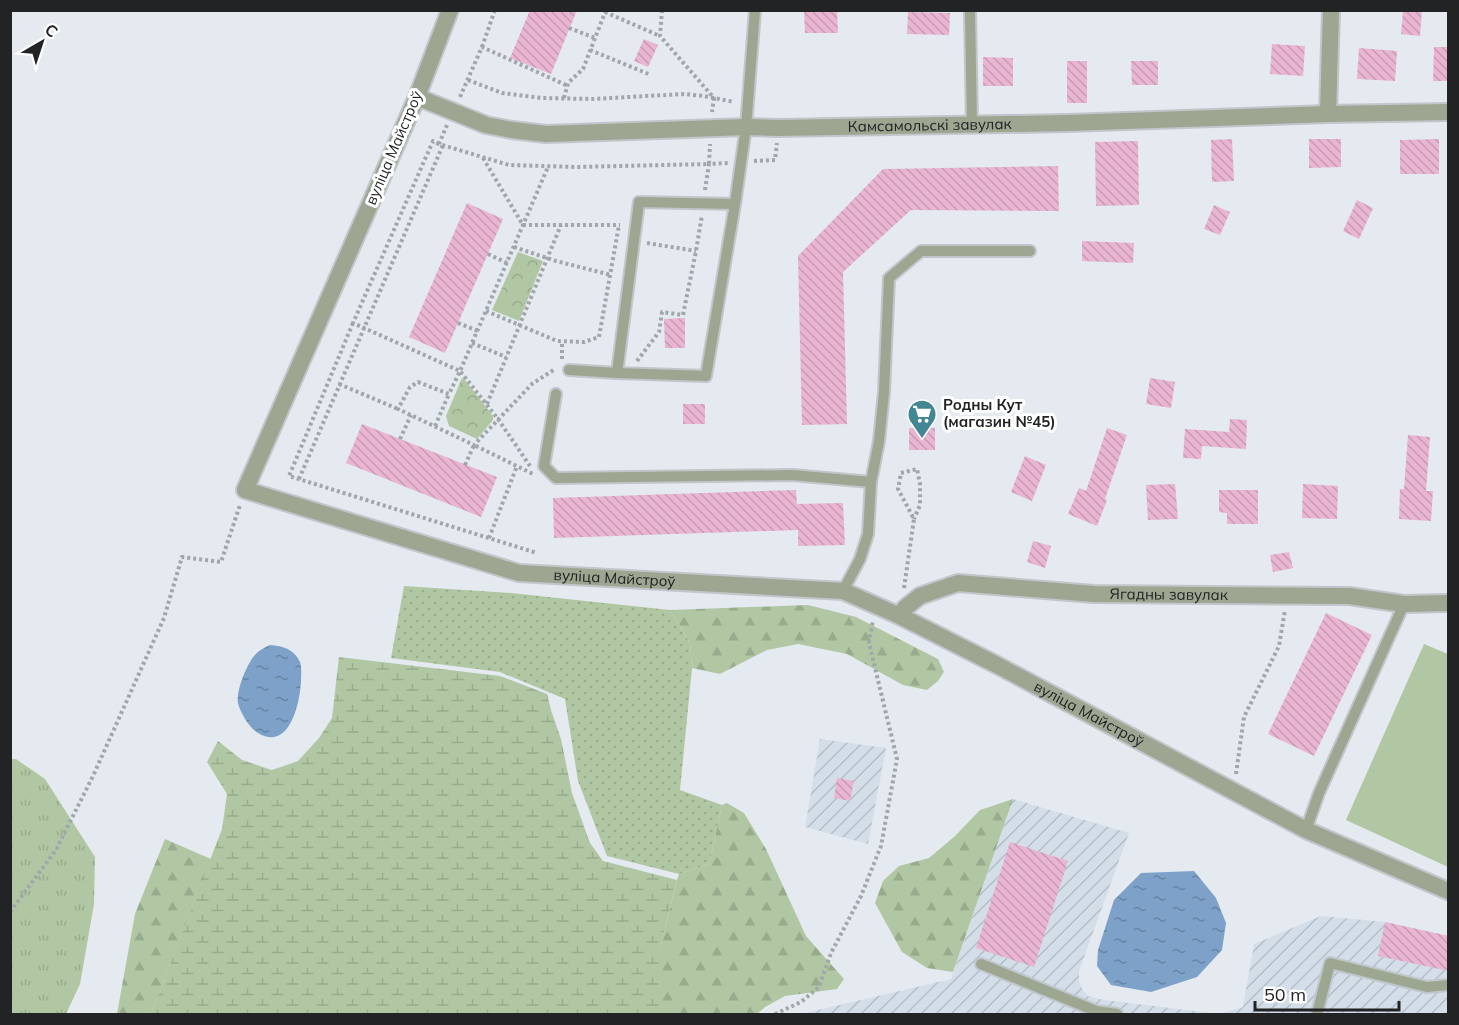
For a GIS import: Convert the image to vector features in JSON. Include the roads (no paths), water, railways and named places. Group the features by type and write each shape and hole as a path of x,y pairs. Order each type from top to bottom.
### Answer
{"street":[{"name":"вуліца Майстроў","path":"450,10 417,97 245,490 519,573 843,591 875,605 905,610 997,665 1306,830 1449,891"},
{"path":"1328,114 1330,10"},
{"name":"Камсамольскі завулак","path":"417,97 486,124 546,134 746,127 1067,123 1449,112"},
{"name":"Ягадны завулак","path":"905,610 920,596 958,583 1094,594 1349,596 1404,604 1449,603"}],"lane":[{"path":"569,370 706,376 746,127 755,10"},
{"path":"970,12 972,125"},
{"path":"622,373 629,279 639,202 735,204"},
{"path":"843,591 860,559 868,534 871,482 879,441 884,392 889,278 921,251 1030,252"},
{"path":"556,394 544,466 556,478 792,475 871,482"},
{"path":"1306,830 1319,793 1404,604"},
{"path":"1317,1014 1330,963 1427,987 1449,985"},
{"path":"981,964 1096,1011 1117,1014"}],"water":[{"path":"270,645 284,647 291,651 300,662 301,672 298,701 291,722 278,736 269,737 258,733 249,724 239,707 238,697 250,662 259,651"},
{"path":"1194,871 1216,898 1226,923 1222,950 1197,977 1151,992 1111,985 1097,966 1098,950 1114,900 1141,873"}],"place":[{"name":"Родны Кут (магазин №45)","path":"922,440"}]}
